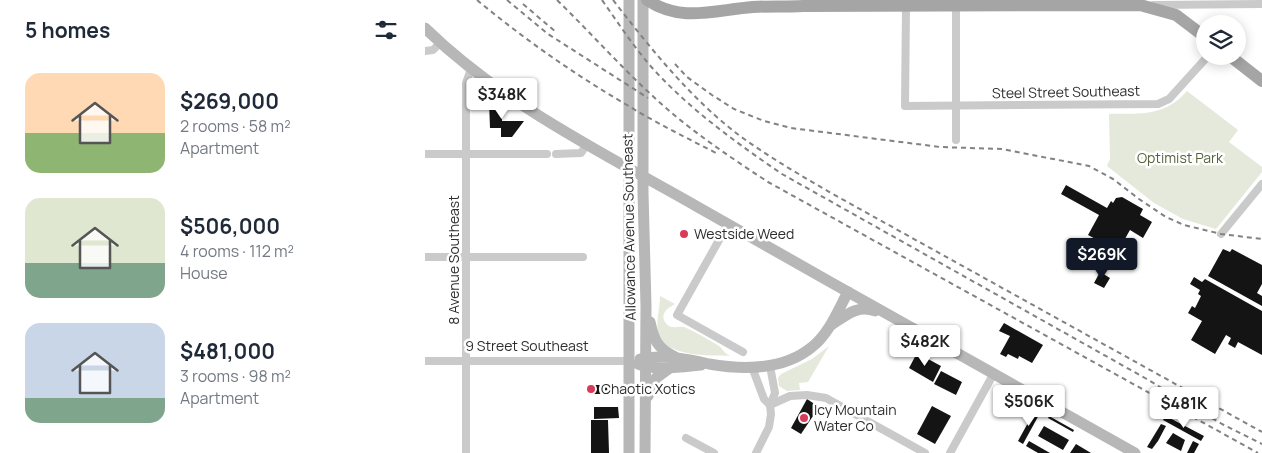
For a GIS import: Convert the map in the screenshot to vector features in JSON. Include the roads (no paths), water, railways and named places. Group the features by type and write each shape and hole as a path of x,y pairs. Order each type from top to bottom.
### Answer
{"main road":[{"path":"645,0 667,11 703,14 803,3 956,6 971,3 1140,2 1176,14 1196,30"},
{"path":"1242,65 1262,81"}],"street":[{"name":"Allowance Avenue Southeast","path":"629,0 629,453"},
{"name":"Allowance Avenue Southeast","path":"645,0 643,193 646,306 645,453"},
{"path":"1140,2 1260,6"},
{"name":"Steel Street Southeast","path":"906,6 905,106 1158,104 1169,98 1200,65"},
{"path":"956,6 956,140"},
{"path":"425,28 471,69 525,107 728,224 1135,453"},
{"path":"425,51 433,50 440,43"},
{"name":"8 Avenue Southeast","path":"466,453 466,83 471,69"},
{"path":"556,154 581,154 587,144"},
{"path":"425,154 547,154"},
{"path":"1221,234 1262,184"},
{"path":"728,224 677,315 743,352"},
{"path":"425,257 583,257"},
{"name":"9 Street Southeast","path":"425,361 629,361 752,367 770,366 786,362 813,346 829,326 848,292"},
{"path":"645,405 653,381 674,362 655,341 646,306"},
{"path":"829,326 853,311 861,309 871,310 904,323"},
{"path":"756,453 770,421 770,405 775,394 770,366"},
{"path":"752,367 764,399 770,405"},
{"path":"950,453 994,373"},
{"path":"770,405 790,396 812,395 826,398 925,453"},
{"path":"687,438 714,453"}],"railway":[{"path":"477,0 531,42 588,81 649,118 718,154"},
{"path":"507,0 548,34 648,98"},
{"path":"557,0 666,108 729,156 768,182 1258,453"},
{"path":"602,0 641,54 669,86 716,126 782,174 1145,378 1222,424 1262,444"},
{"path":"613,0 688,90 722,122 762,151 831,193 1262,432"},
{"path":"523,4 557,33"},
{"path":"675,64 687,77 712,95 734,109 764,121 791,128 940,147 1002,149 1089,166 1113,179 1166,217 1184,225 1221,234 1262,239"}],"place":[{"name":"Westside Weed","path":"684,234"},
{"name":"Chaotic Xotics","path":"591,389"},
{"name":"Icy Mountain Water Co","path":"804,418"}],"park label":[{"name":"Optimist Park","path":"1180,158"}]}
